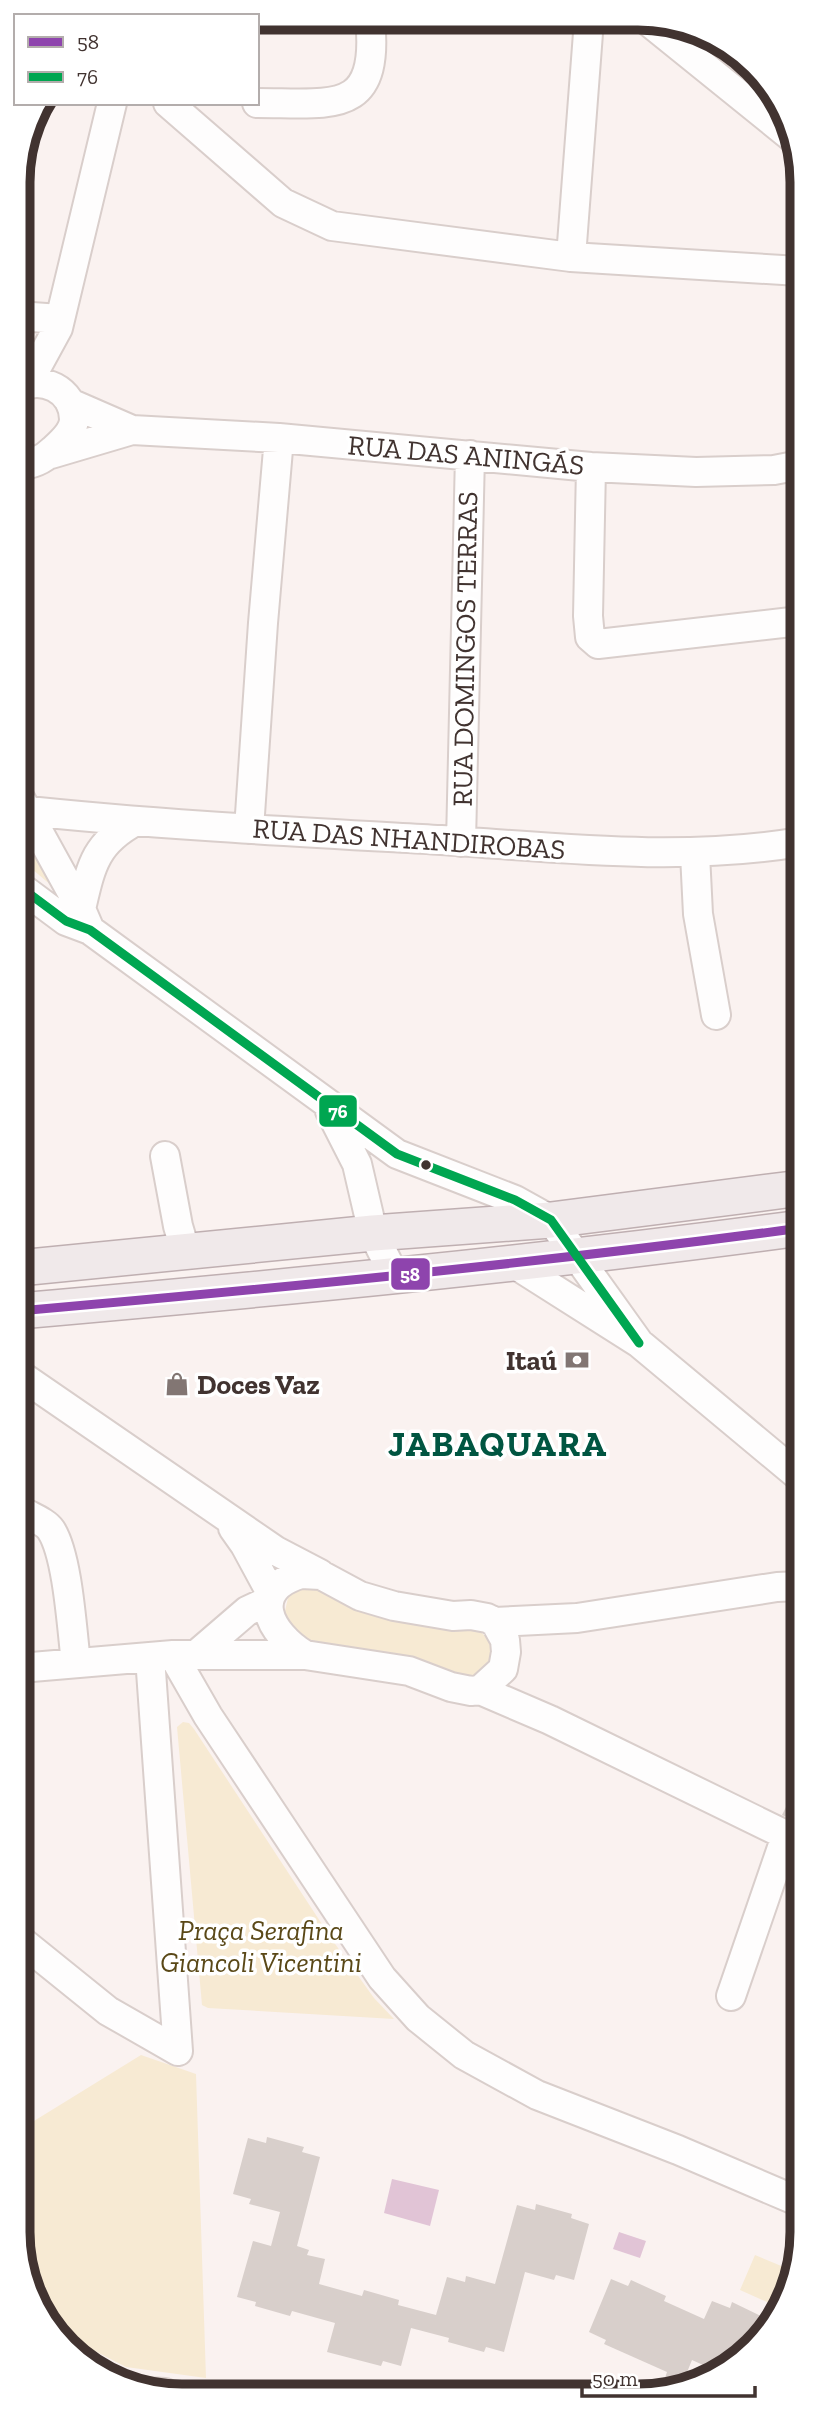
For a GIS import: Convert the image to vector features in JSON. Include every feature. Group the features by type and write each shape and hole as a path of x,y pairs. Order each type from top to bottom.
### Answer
{"main road":[{"path":"30,1267 373,1233 551,1220 790,1189"},
{"path":"30,1310 395,1278 790,1229"}],"street":[{"path":"259,103 311,103 350,96 362,87 370,70 371,30"},
{"path":"571,257 588,30"},
{"path":"664,32 770,108"},
{"path":"30,374 59,323 112,105"},
{"path":"170,105 283,203 332,226 571,257 790,270"},
{"path":"30,318 59,323"},
{"path":"48,455 67,438 74,420 65,396 59,323"},
{"name":"RUA DAS ANINGÁS","path":"30,385 50,384 65,396 132,430"},
{"name":"RUA DAS ANINGÁS","path":"30,464 48,455 132,430 279,438 591,467 696,472 774,470 790,467"},
{"path":"249,829 279,438"},
{"name":"RUA DOMINGOS TERRAS","path":"461,842 470,456"},
{"path":"591,467 588,616 590,637 598,644 790,622"},
{"name":"RUA DAS NHANDIROBAS","path":"30,807 136,821 588,850 695,854 790,843"},
{"path":"85,919 92,865 106,842 136,821"},
{"path":"30,822 85,919 397,1154 514,1200 551,1220 639,1343"},
{"path":"695,854 698,914 716,1015"},
{"path":"30,894 66,920 85,919"},
{"path":"325,1102 352,1151 361,1175 373,1233 395,1278"},
{"path":"361,1175 375,1163 397,1154"},
{"path":"165,1156 178,1226 186,1252"},
{"path":"513,1263 639,1343 790,1469"},
{"path":"30,1382 276,1551 360,1596 394,1606 453,1616 471,1615 500,1631 790,1584"},
{"path":"223,1515 245,1545 269,1597 270,1618 292,1647 305,1655"},
{"path":"30,1516 50,1528 59,1547 76,1663"},
{"path":"173,1655 269,1597 277,1586 291,1577 301,1574 321,1575"},
{"path":"480,1690 503,1669 506,1652 500,1631"},
{"path":"30,1948 108,2011 178,2051 173,1655"},
{"path":"173,1655 208,1716 382,1978 418,2018 464,2055 537,2095 678,2150 790,2198"},
{"path":"30,1667 173,1655 305,1655 409,1671 451,1687 480,1690 550,1720 790,1838"},
{"path":"731,1996 790,1850"}],"green space":[{"path":"30,844 52,886 30,867"},
{"path":"306,1585 476,1628 492,1642 497,1652 484,1680 307,1646 286,1622 285,1611 288,1598 295,1589"},
{"name":"Praça Serafina Giancoli Vicentini","path":"183,1722 189,1723 194,1729 333,1941 374,1998 394,2019 208,2008 202,2005 177,1727"},
{"path":"141,2055 196,2074 206,2378 126,2367 75,2341 61,2325 45,2299 33,2262 30,2242 30,2123"},
{"path":"755,2255 786,2268 772,2304 740,2290"}],"shaded area":[{"path":"392,2179 439,2190 430,2226 384,2213"},
{"path":"619,2232 646,2241 640,2258 613,2249"}],"building":[{"path":"790,1799 790,1819 782,1815"},
{"path":"267,2137 304,2147 302,2152 320,2157 297,2246 309,2250 307,2255 325,2259 319,2284 362,2296 364,2290 399,2300 398,2305 436,2315 447,2277 465,2282 466,2276 495,2284 517,2205 535,2210 536,2204 572,2214 571,2218 589,2224 574,2280 556,2275 554,2280 525,2272 504,2352 486,2347 484,2352 448,2342 449,2338 411,2328 401,2366 383,2361 381,2366 327,2352 335,2323 292,2311 290,2316 255,2306 256,2302 237,2297 253,2241 271,2246 280,2212 249,2204 251,2199 233,2194 248,2138 266,2143"},
{"path":"611,2279 628,2286 631,2280 666,2296 664,2301 704,2319 712,2301 730,2308 732,2302 764,2317 753,2332 723,2359 708,2367 692,2360 685,2376 664,2382 667,2372 604,2344 606,2340 589,2332"}],"transit line":[{"name":"76","path":"30,894 66,921 90,930 397,1154 515,1200 551,1220 639,1343"},
{"name":"58","path":"30,1310 410,1274 790,1229"}],"place":[{"name":"Itaú","path":"577,1360"},
{"name":"Doces Vaz","path":"177,1384"}],"district":[{"name":"JABAQUARA","path":"498,1444"}]}
